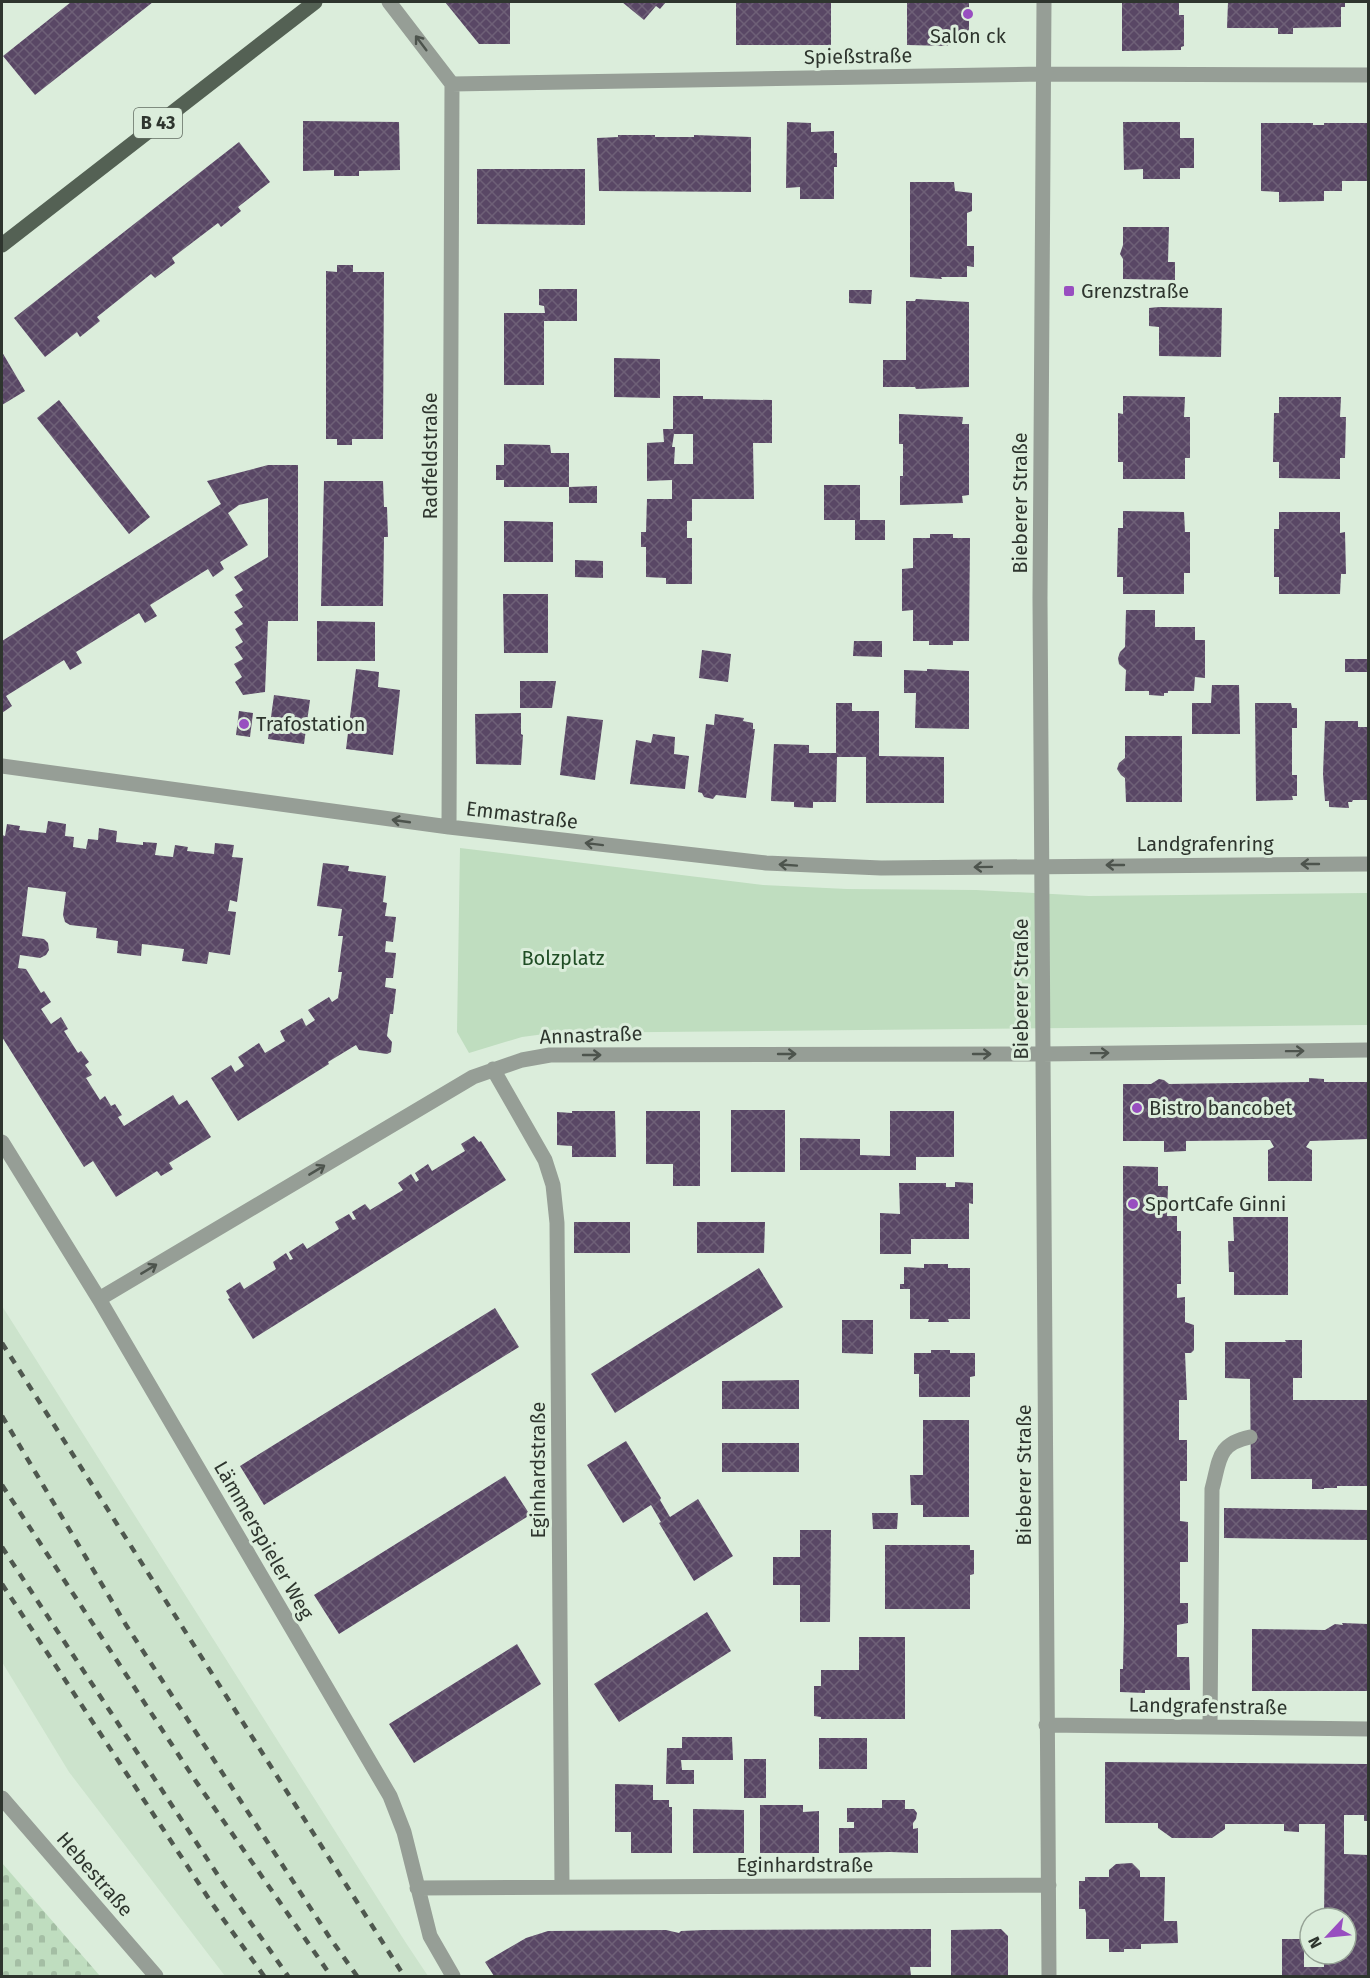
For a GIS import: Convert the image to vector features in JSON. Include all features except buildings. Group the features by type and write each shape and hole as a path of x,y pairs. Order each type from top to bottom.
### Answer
{"main road":[{"name":"B 43","path":"2,245 315,2"}],"street":[{"path":"389,2 452,84"},
{"name":"Bieberer Straße","path":"1044,2 1041,866 1049,1977"},
{"name":"Spießstraße","path":"452,84 1043,74 1368,75"},
{"name":"Radfeldstraße","path":"449,827 452,84"},
{"name":"Emmastraße","path":"2,766 449,827 723,859 815,867 1041,866"},
{"name":"Landgrafenring","path":"1041,866 1368,864"},
{"path":"1042,1054 1368,1050"},
{"name":"Annastraße","path":"99,1299 473,1077 493,1069 550,1055 1042,1054"},
{"name":"Eginhardstraße","path":"493,1069 545,1160 553,1185 556,1215 562,1887"},
{"name":"Lämmerspieler Weg","path":"2,1142 99,1299 390,1796 404,1832 430,1936 453,1977"},
{"path":"1210,1727 1212,1489 1222,1451 1236,1440 1250,1437"},
{"name":"Landgrafenstraße","path":"1046,1725 1368,1729"},
{"name":"Hebestraße","path":"2,1798 156,1977"},
{"name":"Eginhardstraße","path":"417,1888 1049,1885"}],"shaded area":[{"path":"2,1306 428,1976 225,1976 69,1772 2,1662"}],"green space":[{"name":"Bolzplatz","path":"460,848 763,885 847,889 976,890 1089,896 1368,893 1368,1025 552,1033 522,1037 469,1053 457,1032"},
{"path":"2,1863 100,1976 2,1976"}],"railway":[{"path":"2,1343 404,1976"},
{"path":"2,1416 126,1625 357,1976"},
{"path":"2,1485 195,1780 331,1976"},
{"path":"2,1547 225,1886 288,1976"},
{"path":"2,1584 211,1902 264,1976"}],"place":[{"name":"Salon ck","path":"968,14"},
{"name":"Grenzstraße","path":"1069,291"},
{"name":"Trafostation","path":"244,724"},
{"name":"Bistro bancobet","path":"1137,1108"},
{"name":"SportCafe Ginni","path":"1133,1204"}]}
